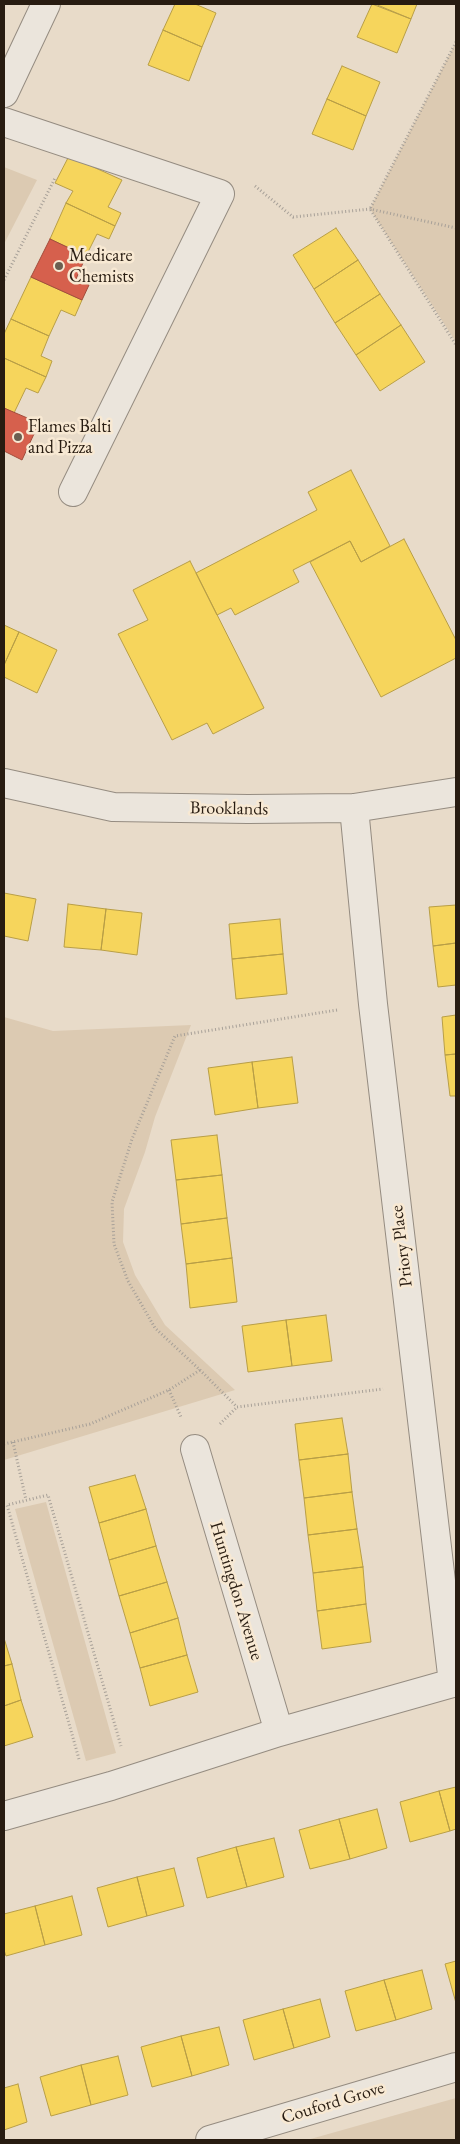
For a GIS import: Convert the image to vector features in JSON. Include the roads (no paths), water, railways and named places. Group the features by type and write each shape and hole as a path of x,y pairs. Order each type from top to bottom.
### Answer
{"street":[{"path":"4,93 46,4"},
{"path":"4,122 220,194 72,492"},
{"name":"Brooklands","path":"4,783 113,807 354,808 456,792"},
{"name":"Priory Place","path":"354,808 373,1004 455,1682"},
{"name":"Huntingdon Avenue","path":"195,1449 279,1732"},
{"path":"4,1816 89,1793 279,1732 455,1682"},
{"name":"Couford Grove","path":"210,2140 456,2067"}],"place":[{"name":"Medicare Chemists","path":"59,266"},
{"name":"Flames Balti and Pizza","path":"18,437"}]}
